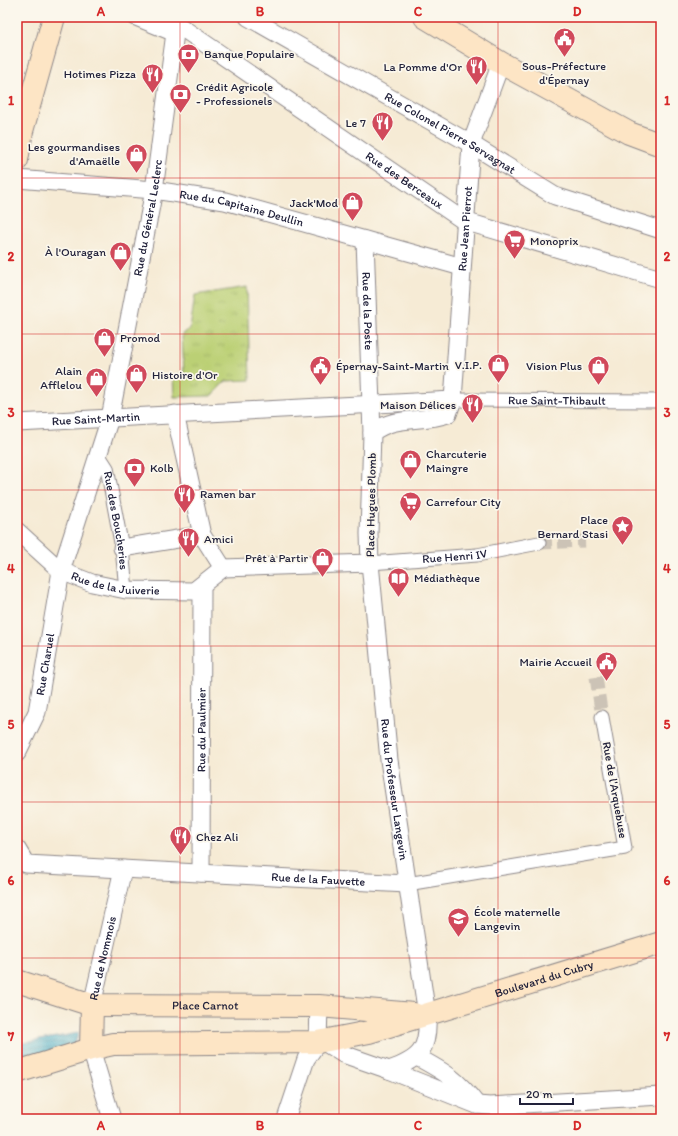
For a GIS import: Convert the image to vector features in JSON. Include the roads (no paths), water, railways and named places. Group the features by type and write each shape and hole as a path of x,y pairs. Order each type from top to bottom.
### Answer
{"main road":[{"path":"17,160 22,131 54,17"},
{"path":"425,17 501,63 629,134 661,144"},
{"name":"Boulevard du Cubry","path":"427,1015 661,943"},
{"name":"Place Carnot","path":"17,981 92,1005 319,1006 427,1015"},
{"name":"Rue de Nommois","path":"91,1049 92,1005"},
{"path":"17,1072 91,1049 113,1044 321,1042 368,1032 427,1015"}],"street":[{"name":"Rue des Berceaux","path":"136,17 175,25 464,221 661,279"},
{"name":"Rue Colonel Pierre Servagnat","path":"248,17 471,144 555,196 661,230"},
{"name":"Rue du Général Leclerc","path":"110,418 154,190 175,25"},
{"name":"Rue Jean Pierrot","path":"453,400 464,221 471,144 501,63"},
{"name":"Rue du Capitaine Deullin","path":"17,179 154,190 225,201 462,267"},
{"name":"Rue de la Poste","path":"365,240 371,405"},
{"name":"Rue Saint-Thibault","path":"371,405 453,400 661,401"},
{"path":"372,433 379,427 396,421 436,418 448,414 453,400"},
{"path":"223,568 202,535 175,414 371,405"},
{"name":"Place Hugues Plomb","path":"223,568 370,563 371,405"},
{"name":"Rue Saint-Martin","path":"17,423 175,414"},
{"name":"Rue des Boucheries","path":"61,571 110,418"},
{"name":"Rue des Boucheries","path":"98,454 107,468 122,548 126,590"},
{"name":"Rue de la Juiverie","path":"17,531 61,571 92,583 126,590 194,591 223,568"},
{"path":"122,548 202,535"},
{"name":"Rue Henri IV","path":"370,563 477,555 539,543"},
{"name":"Rue du Professeur Langevin","path":"370,563 389,760 427,1015"},
{"name":"Rue Charuel","path":"17,753 38,712 61,571"},
{"name":"Rue du Paulmier","path":"200,873 202,586"},
{"name":"Rue de l'Arquebuse","path":"602,717 625,848"},
{"name":"Rue de la Fauvette","path":"17,849 26,864 407,884 625,848"},
{"name":"Rue de Nommois","path":"92,1005 123,869"},
{"path":"286,1119 306,1059 321,1042 319,1006"},
{"path":"389,1070 403,1065 417,1057 428,1033 427,1015"},
{"path":"321,1042 343,1054 389,1070 477,1105 490,1106 661,1096"},
{"path":"91,1049 112,1119"},
{"path":"417,1057 450,1075 462,1086 477,1105"}],"water":[{"path":"79,1033 73,1047 17,1066 17,1044"}],"tunnel":[{"path":"539,543 585,541"},
{"path":"596,677 602,717"}],"place":[{"name":"Sous-Préfecture d'Épernay","path":"564,58"},
{"name":"Banque Populaire","path":"188,74"},
{"name":"La Pomme d'Or","path":"477,86"},
{"name":"Hotimes Pizza","path":"152,94"},
{"name":"Crédit Agricole - Professionels","path":"181,114"},
{"name":"Le 7","path":"382,142"},
{"name":"Les gourmandises d'Amaëlle","path":"136,174"},
{"name":"Jack'Mod","path":"353,222"},
{"name":"Monoprix","path":"514,260"},
{"name":"À l'Ouragan","path":"121,272"},
{"name":"Promod","path":"105,358"},
{"name":"V.I.P.","path":"498,384"},
{"name":"Épernay-Saint-Martin","path":"320,386"},
{"name":"Vision Plus","path":"598,386"},
{"name":"Histoire d'Or","path":"136,394"},
{"name":"Alain Afflelou","path":"97,398"},
{"name":"Maison Délices","path":"472,424"},
{"name":"Charcuterie Maingre","path":"410,480"},
{"name":"Kolb","path":"134,488"},
{"name":"Ramen bar","path":"184,514"},
{"name":"Carrefour City","path":"410,522"},
{"name":"Place Bernard Stasi","path":"623,546"},
{"name":"Amici","path":"188,558"},
{"name":"Prêt à Partir","path":"323,578"},
{"name":"Médiathèque","path":"398,598"},
{"name":"Mairie Accueil","path":"607,682"},
{"name":"Chez Ali","path":"180,856"},
{"name":"École maternelle Langevin","path":"458,938"}]}
